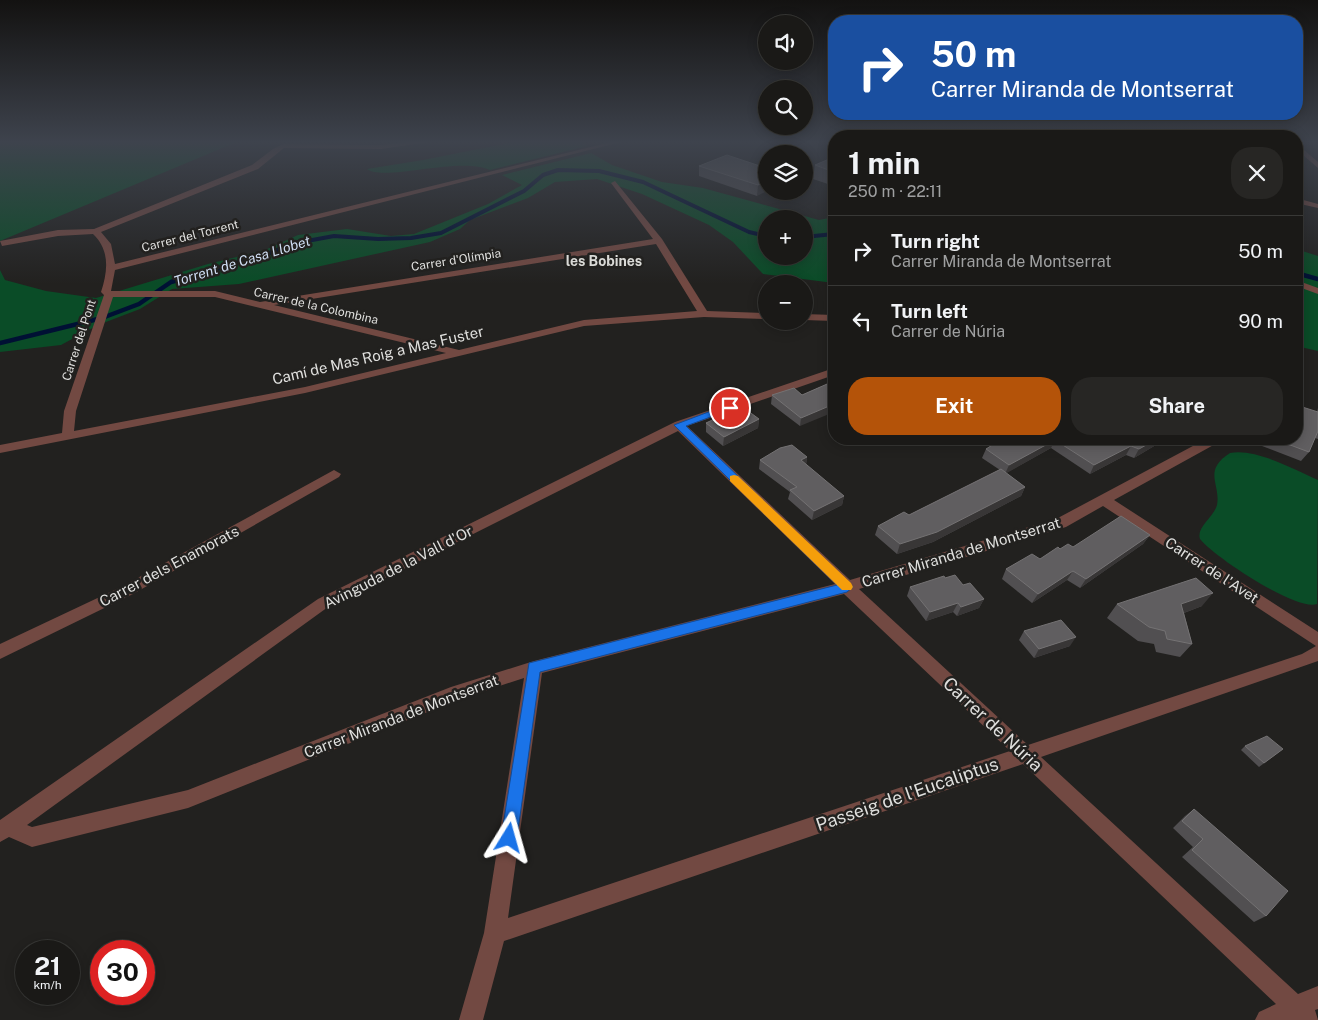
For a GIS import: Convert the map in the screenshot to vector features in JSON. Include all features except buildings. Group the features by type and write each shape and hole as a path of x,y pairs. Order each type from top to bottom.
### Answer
{"street":[{"path":"2,243 75,231 95,231 201,189"},
{"name":"Carrer del Torrent","path":"112,268 431,189"},
{"path":"619,189 659,240 704,314"},
{"path":"1303,202 1318,206"},
{"path":"95,231 100,234 112,268"},
{"name":"Carrer d'Olímpia","path":"258,305 659,240"},
{"name":"Carrer del Pont","path":"68,435 70,411 109,294 106,292 112,268"},
{"path":"1303,286 1318,291"},
{"path":"1303,288 1318,303"},
{"name":"Carrer de la Colombina","path":"109,294 215,294 461,353"},
{"name":"Camí de Mas Roig a Mas Fuster","path":"0,449 305,390 584,322 704,314 758,316"},
{"path":"813,317 828,318"},
{"name":"Avinguda de la Vall d'Or","path":"4,829 324,603 679,425 828,373"},
{"name":"Carrer de Núria","path":"679,425 847,587 1302,1013"},
{"name":"Carrer Miranda de Montserrat","path":"4,829 32,836 188,799 457,692 534,668 847,587 1061,523 1204,445"},
{"name":"Carrer dels Enamorats","path":"0,652 128,590 334,474"},
{"name":"Carrer de l'Avet","path":"1105,500 1318,640"},
{"name":"Passeig de l'Eucaliptus","path":"495,933 1308,659 1318,652"},
{"path":"471,1020 495,933 534,668"},
{"path":"1267,1020 1302,1013 1318,997"}],"green space":[{"path":"0,189 125,189 0,241"},
{"path":"516,189 544,189 528,198 470,220 460,229 430,242 239,284 172,289 140,309 98,325 61,345 0,352 0,270 5,280 46,291 96,298 208,264 265,250 298,235 347,229 391,236 414,234 488,204"},
{"path":"626,189 705,189 783,210 758,210 758,265 813,265 813,218 819,220 828,218 828,282 813,280 813,275 763,274 733,242 709,225 642,194"},
{"path":"1303,251 1318,256 1318,351 1303,348"},
{"path":"1240,452 1263,457 1318,480 1317,604 1307,604 1292,600 1256,581 1221,557 1200,539 1199,535 1203,526 1213,514 1217,505 1218,497 1214,478 1217,466 1230,453"}],"waterway":[{"name":"Torrent de Casa Llobet","path":"297,243 334,236 378,239 411,238 441,233 527,189"},
{"name":"Torrent de Casa Llobet","path":"657,189 749,232 758,234"},
{"name":"Torrent de Casa Llobet","path":"813,236 828,235"},
{"name":"Torrent de Casa Llobet","path":"0,343 102,318 139,304 171,282 264,255 297,243"},
{"path":"1303,275 1318,279"}],"slow traffic":[{"path":"734,478 847,587"}],"district":[{"name":"les Bobines","path":"604,261"}],"route":[{"path":"509,838 534,668 847,587 679,425 730,408"}]}
